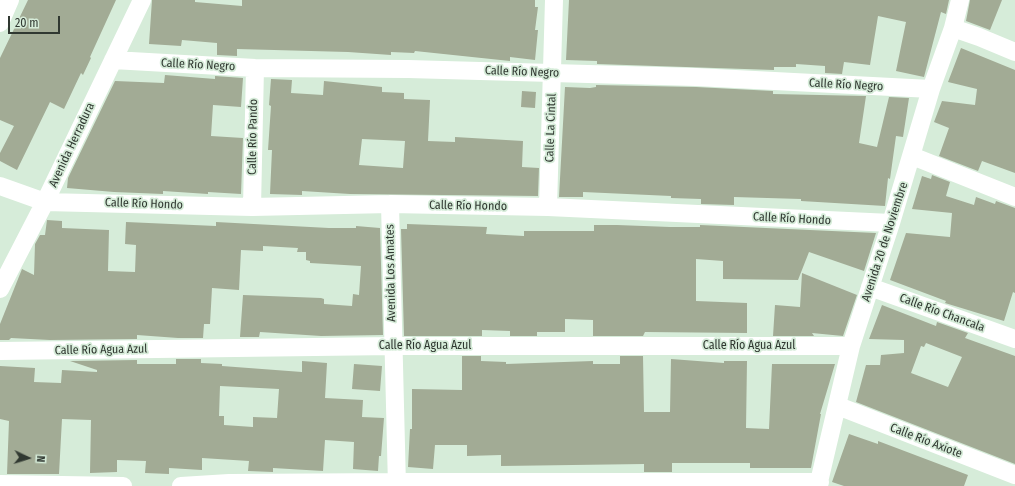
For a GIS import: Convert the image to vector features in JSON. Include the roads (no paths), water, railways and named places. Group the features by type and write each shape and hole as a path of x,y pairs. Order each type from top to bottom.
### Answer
{"street":[{"name":"Avenida Herradura","path":"0,289 45,202 142,0"},
{"name":"Calle La Cintal","path":"548,207 554,0"},
{"name":"Avenida 20 de Noviembre","path":"819,484 851,346 912,156 931,89 953,28 960,0"},
{"path":"953,28 1015,52"},
{"name":"Calle Río Negro","path":"113,60 255,68 408,69 696,77 931,89"},
{"name":"Calle Río Pando","path":"252,207 255,68"},
{"path":"912,156 1015,197"},
{"name":"Calle Río Hondo","path":"0,186 45,202 252,207 390,204 548,207 891,223"},
{"name":"Avenida Los Amates","path":"390,204 397,484"},
{"name":"Calle Río Chancala","path":"870,287 1015,339"},
{"name":"Calle Río Agua Azul","path":"0,352 393,346 851,346"},
{"name":"Calle Río Axiote","path":"838,406 1015,475"},
{"path":"0,484 123,486"},
{"path":"181,486 229,484 819,484"}]}
